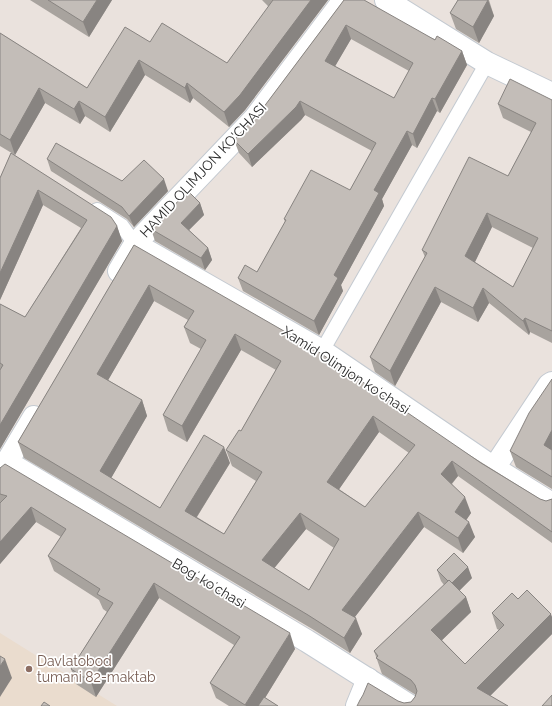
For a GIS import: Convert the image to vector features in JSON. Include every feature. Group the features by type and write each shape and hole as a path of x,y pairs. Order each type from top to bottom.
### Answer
{"street":[{"name":"HAMID OLIMJON KO'CHASI","path":"111,285 135,244 255,118 344,0"},
{"path":"386,0 487,63 552,94"},
{"name":"Xamid Olimjon koʻchasi","path":"135,244 322,351 494,468 552,504"},
{"path":"494,468 552,383"},
{"path":"3,467 43,401"},
{"name":"Bogʻ koʻchasi","path":"3,467 300,637 410,706"},
{"path":"357,706 368,679"}],"lane":[{"path":"322,351 487,63"},
{"path":"88,205 122,226 135,244"}],"shaded area":[{"name":"Davlatobod tumani 82-maktab","path":"0,633 117,706 0,706"}],"building":[{"path":"48,0 97,0 83,22"},
{"path":"273,0 311,0 240,95 224,112 187,83 185,88 139,60 105,117 79,101 74,109 39,88 10,140 0,134 0,33 87,88 125,27 150,42 162,23 227,63"},
{"path":"344,0 364,0 435,40 437,36 462,51 435,99 432,98 413,134 407,131 374,190 379,193 334,275 338,278 314,321 238,278 245,265 257,272 286,220 284,219 311,170 350,190 376,143 300,101 296,107 248,154 234,140 260,112","holes":["346,25 413,63 394,98 325,61"]},
{"path":"458,0 488,0 473,27 450,13"},
{"path":"510,79 552,100 552,331 525,318 523,321 483,288 473,308 435,287 390,371 370,357 427,253 422,250 469,157 508,176 536,123 498,104","holes":["487,213 538,238 513,287 465,256"]},
{"path":"56,143 122,181 144,160 164,179 129,216 122,207 47,159"},
{"path":"11,153 111,217 117,226 0,425 0,370 3,365 0,363 0,304 25,317 87,220 38,190 0,273 0,178"},
{"path":"188,191 200,203 181,223 208,248 201,258 151,229"},
{"path":"134,245 310,346 481,463 540,499 546,501 552,499 552,532 452,461 441,474 465,497 455,512 469,522 458,538 418,512 342,610 356,618 344,638 18,442","holes":["149,285 194,311 184,327 206,340 163,415 182,426 235,334 281,361 241,431 239,430 226,450 262,472 224,534 185,511 224,447 204,435 160,508 100,471 142,400 97,374","373,416 415,445 365,507 327,482","300,513 339,539 309,590 262,560"]},
{"path":"552,379 552,430 544,445 552,450 552,477 510,451 529,413"},
{"path":"5,464 290,633 245,705 210,683 240,637 154,583 91,682 71,669 113,603 97,594 100,589 48,556 66,529 31,507 0,542 0,503 7,496 0,494 0,468"},
{"path":"454,553 468,567 452,583 437,570"},
{"path":"449,580 466,597 431,630 465,664 504,625 492,613 512,593 518,599 527,590 551,614 477,688 508,706 357,706 368,683 404,703 411,702 415,697 417,691 411,680 376,658 378,656 374,651"},
{"path":"0,656 5,659 0,666"},
{"path":"552,695 552,706 542,706"},
{"path":"264,697 278,706 258,706"},
{"path":"44,702 50,706 41,706"}],"place":[{"name":"Davlatobod tumani 82-maktab","path":"29,669"}]}
